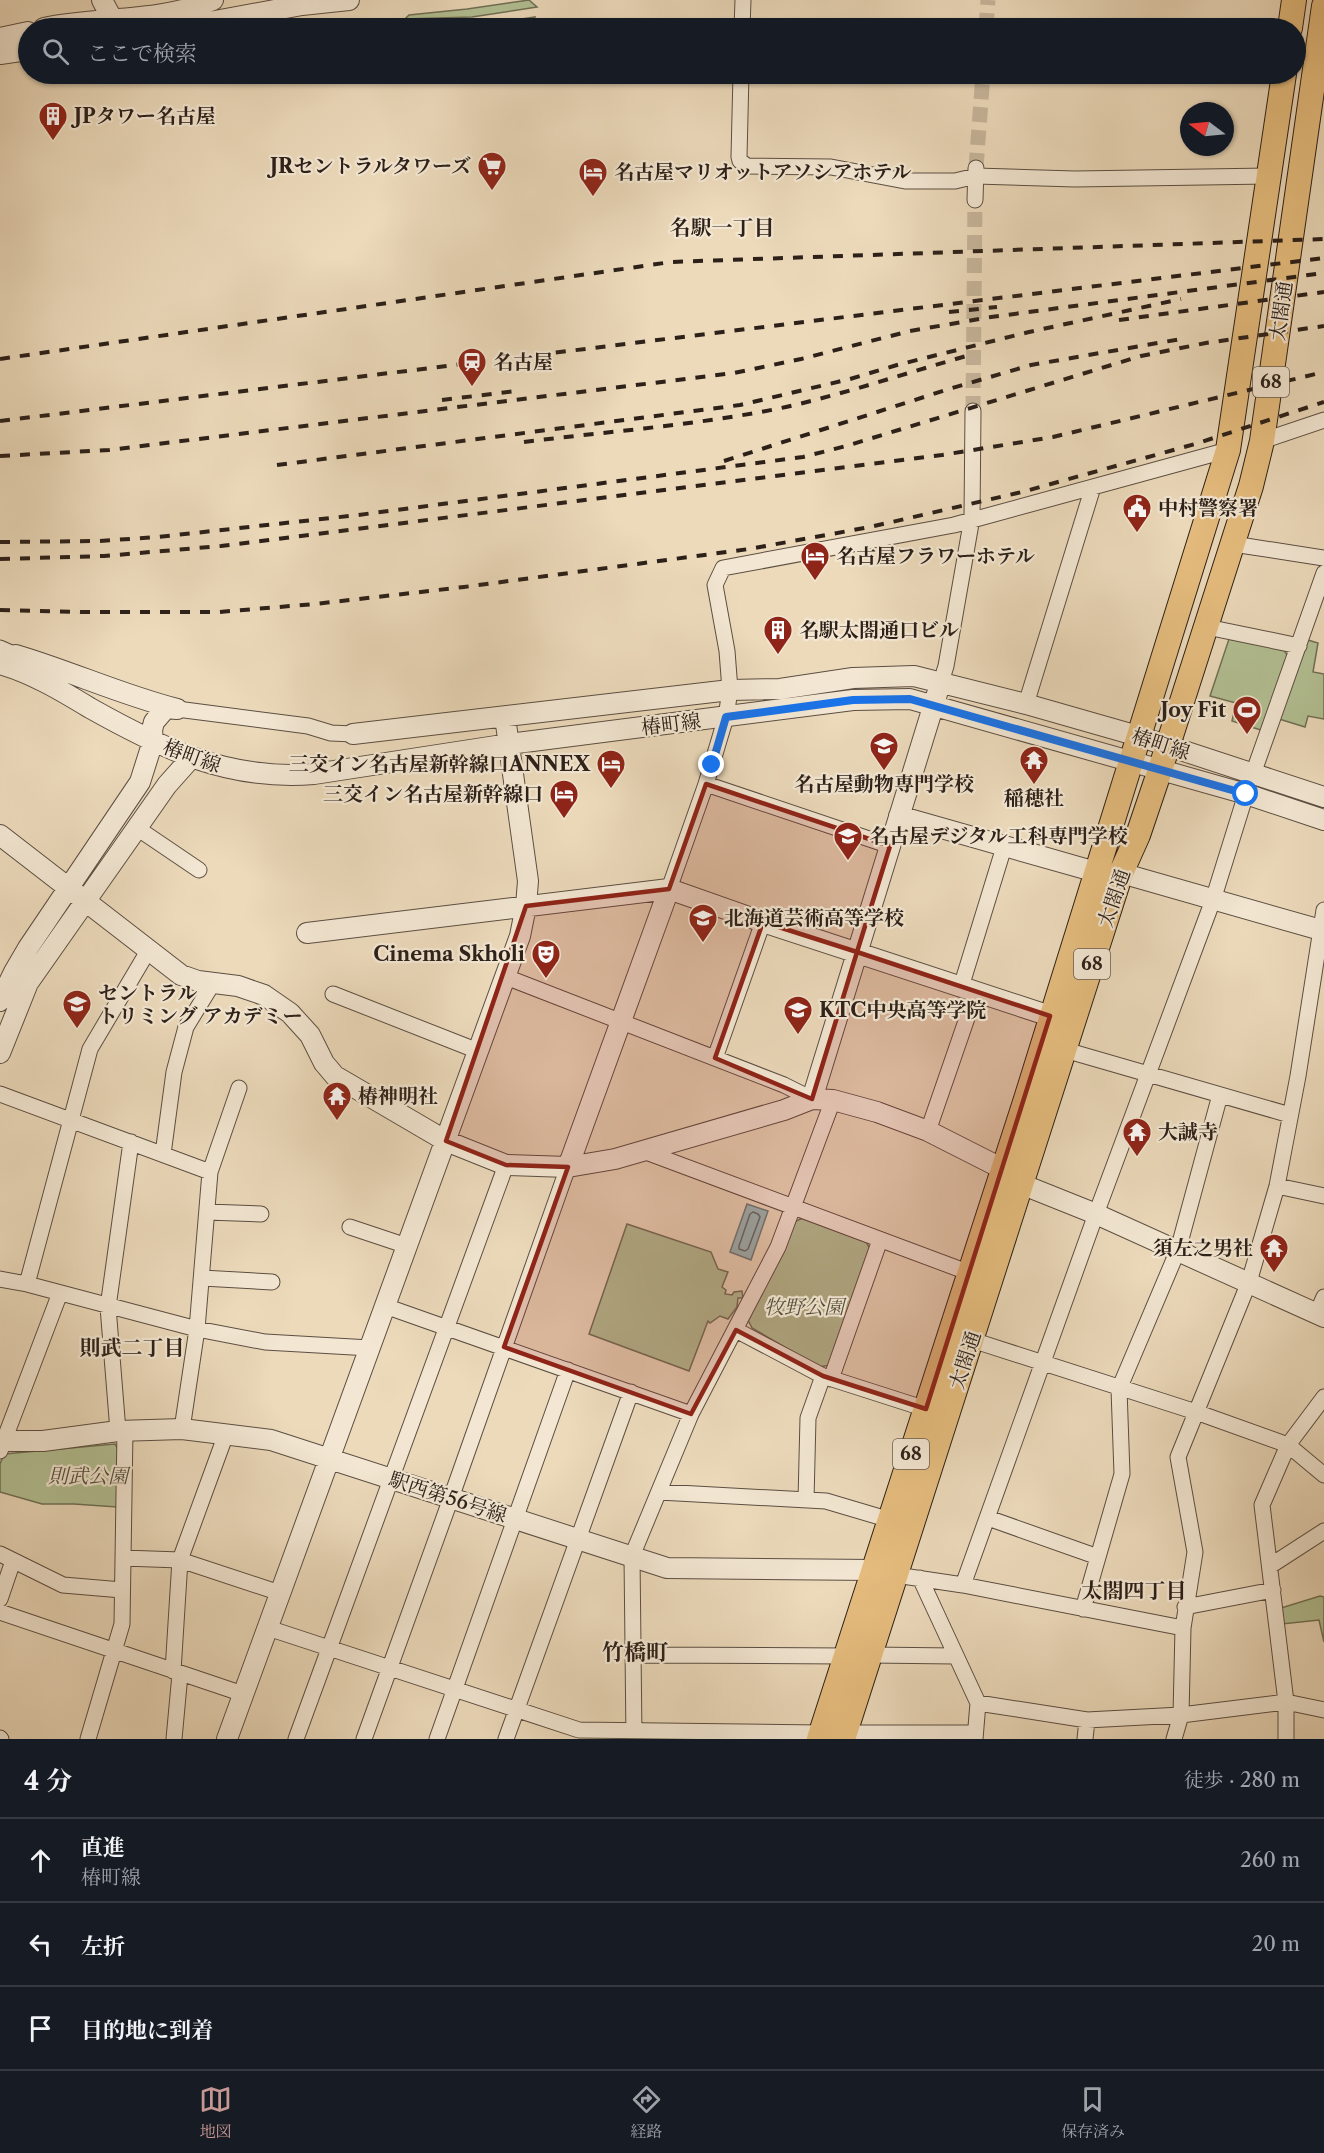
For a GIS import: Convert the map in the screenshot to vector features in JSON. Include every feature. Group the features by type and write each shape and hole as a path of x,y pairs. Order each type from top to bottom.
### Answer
{"main road":[{"path":"1291,18 1294,0"},
{"name":"太閤通","path":"832,1736 870,1655 885,1573 890,1520 970,1273 1065,1050 1121,873 1138,835 1168,746 1251,486 1262,441 1317,116 1324,6"},
{"name":"太閤通","path":"832,1736 846,1656 885,1573 972,1340 1050,1016 1228,450 1282,84"}],"street":[{"path":"102,0 118,18"},
{"path":"112,0 120,18"},
{"path":"150,18 195,8 213,0"},
{"path":"231,18 302,5 349,0"},
{"path":"742,18 743,0"},
{"path":"0,38 18,34"},
{"path":"0,54 18,51"},
{"path":"741,84 739,157 743,164 831,167 905,181 956,181 976,172 1075,179 1268,176"},
{"path":"975,200 976,172"},
{"path":"0,835 181,975 198,981 238,986 264,995 290,1013 310,1035 324,1063 335,1076 446,1141 506,1165 568,1167 615,1160 784,1110 812,1098 946,666 972,518 973,411"},
{"path":"1262,441 1324,420"},
{"path":"364,1739 706,784 726,717 730,690 727,651 715,585 723,568 954,525 972,518 1228,450"},
{"path":"1026,704 1093,487"},
{"path":"1233,544 1324,558"},
{"path":"1253,774 1324,573"},
{"path":"1206,627 1299,646"},
{"path":"5,655 46,664 141,700 177,709"},
{"name":"椿町線","path":"5,655 57,688 153,741 191,758 260,775 314,774 509,744 853,700 910,699 1130,760 1324,820"},
{"name":"椿町線","path":"177,709 353,734 730,690 780,689 853,678 914,676 1026,704 1138,736 1324,797"},
{"path":"0,1053 28,983 140,782 153,741 152,730 159,715 166,708 177,709"},
{"path":"227,1739 520,936 528,881 505,717"},
{"path":"153,741 164,752 172,767 167,785"},
{"path":"0,1001 7,972 137,828 167,785 191,758"},
{"path":"706,784 890,846"},
{"path":"963,1585 1096,1214 1213,900 1246,794"},
{"path":"899,816 1096,872"},
{"path":"137,828 199,870"},
{"path":"928,1131 968,989 1004,847"},
{"path":"1121,873 1213,900 1323,924 1277,1186 1249,1282 1178,1457 1195,1552 1183,1628 1181,1715 1174,1739"},
{"path":"307,933 669,889 1050,1016"},
{"path":"716,1058 763,922"},
{"path":"27,1284 90,1049 148,951"},
{"path":"506,977 784,1084 812,1098 833,1100 877,1112 928,1131 1012,1177 1249,1282 1322,1309"},
{"path":"163,1154 174,1072 186,1027 213,983"},
{"path":"333,994 478,1051"},
{"path":"1065,1050 1290,1116"},
{"path":"182,1429 197,1329 210,1172 239,1088"},
{"path":"0,1094 210,1172"},
{"path":"1083,1609 1122,1474 1119,1389 1178,1250 1220,1095"},
{"path":"634,1735 632,1556 692,1414 778,1247 833,1100"},
{"path":"88,1739 122,1624 121,1431 108,1306 131,1142"},
{"path":"646,1152 970,1273"},
{"path":"296,1739 506,1165"},
{"path":"1277,1186 1324,1196"},
{"path":"207,1212 261,1214"},
{"path":"350,1227 407,1246"},
{"path":"806,1500 808,1418 827,1377 880,1240"},
{"path":"202,1278 272,1282"},
{"path":"0,1279 197,1329 265,1342 370,1348"},
{"path":"1,1445 60,1293"},
{"path":"385,1306 692,1414"},
{"path":"736,1330 827,1377 926,1409"},
{"path":"972,1340 1196,1412 1288,1445 1324,1475"},
{"path":"437,1739 568,1370"},
{"path":"506,1739 631,1392"},
{"path":"1286,1739 1286,1702 1262,1505 1288,1445 1324,1397"},
{"name":"駅西第56号線","path":"1,1445 121,1431 182,1429 271,1440 667,1568 885,1573"},
{"path":"174,1739 180,1560 226,1434"},
{"path":"659,1492 826,1501 890,1520"},
{"path":"988,1518 1098,1557"},
{"path":"1270,1566 1324,1531"},
{"path":"0,1599 7,1558 63,1585 122,1590"},
{"path":"123,1558 180,1560 280,1593"},
{"path":"885,1573 963,1585 1183,1628"},
{"path":"267,1628 579,1730 634,1735 975,1736 978,1703 920,1578"},
{"path":"1185,1607 1273,1590"},
{"path":"0,1612 243,1694"},
{"path":"634,1655 846,1656"},
{"path":"870,1655 955,1656"},
{"path":"978,1703 1087,1720 1181,1715 1286,1702 1324,1710"},
{"path":"1085,1739 1087,1720"}],"highlighted area":[{"path":"706,784 890,846 857,952 1050,1016 926,1409 823,1376 736,1330 691,1414 504,1347 568,1167 506,1165 446,1141 526,906 669,889","holes":["763,922 857,952 812,1099 715,1058"]}],"green space":[{"path":"529,0 537,7 472,17 406,18 409,15"},
{"path":"1229,639 1284,650 1289,658 1264,731 1232,721 1236,703 1210,696"},
{"path":"1308,640 1318,643 1313,672 1324,674 1324,719 1308,716 1305,727 1279,719"},
{"name":"牧野公園","path":"805,1217 865,1240 870,1249 830,1365 819,1367 752,1328 748,1320 796,1221"},
{"path":"627,1224 711,1252 718,1269 728,1272 722,1287 726,1290 725,1294 732,1295 734,1292 742,1291 743,1298 738,1298 737,1307 728,1319 720,1316 710,1323 708,1321 689,1371 589,1334"},
{"name":"則武公園","path":"115,1444 119,1450 117,1507 42,1504 0,1492 0,1464 4,1454"},
{"path":"1320,1596 1324,1597 1324,1642 1319,1620 1282,1624 1281,1608"}],"water":[{"path":"747,1204 768,1211 751,1260 730,1252"}],"tunnel":[{"path":"987,18 988,0"},
{"path":"976,168 982,84"},
{"path":"973,411 975,200"}],"railway":[{"path":"0,359 671,262 1324,239"},
{"path":"0,421 1324,258"},
{"path":"0,456 109,450 734,373 801,359 910,331 991,317 1324,273"},
{"path":"1119,320 1324,292"},
{"path":"277,465 740,405 1029,332 1181,299"},
{"path":"949,312 997,307"},
{"path":"0,542 99,541 158,537 358,515 803,457 1141,356 1206,343 1324,326"},
{"path":"724,461 1031,365 1181,339"},
{"path":"524,442 688,423 786,407 970,355"},
{"path":"0,559 104,556 221,546 942,455 1053,437 1324,372"},
{"path":"442,400 516,391"},
{"path":"0,610 219,612 464,587 749,549 870,527 1022,492 1195,444 1324,402"}],"place":[{"name":"JPタワー名古屋","path":"53,142"},
{"name":"JRセントラルタワーズ","path":"492,192"},
{"name":"名古屋マリオットアソシアホテル","path":"593,198"},
{"name":"名古屋","path":"472,388"},
{"name":"中村警察署","path":"1137,534"},
{"name":"名古屋フラワーホテル","path":"815,582"},
{"name":"名駅太閤通口ビル","path":"778,656"},
{"name":"Joy Fit","path":"1247,736"},
{"name":"名古屋動物専門学校","path":"884,772"},
{"name":"稲穂社","path":"1034,786"},
{"name":"三交イン名古屋新幹線口ANNEX","path":"611,790"},
{"name":"三交イン名古屋新幹線口","path":"564,820"},
{"name":"名古屋デジタル工科専門学校","path":"848,862"},
{"name":"北海道芸術高等学校","path":"703,944"},
{"name":"Cinema Skholi","path":"546,980"},
{"name":"セントラル トリミング アカデミー","path":"77,1030"},
{"name":"KTC中央高等学院","path":"798,1036"},
{"name":"椿神明社","path":"337,1122"},
{"name":"大誠寺","path":"1137,1158"},
{"name":"須左之男社","path":"1274,1274"}],"district":[{"name":"名駅一丁目","path":"722,227"},
{"name":"則武二丁目","path":"132,1347"},
{"name":"太閤四丁目","path":"1134,1590"},
{"name":"竹橋町","path":"635,1652"}],"route":[{"path":"712,765 726,717 853,700 910,699 1246,794"}]}
